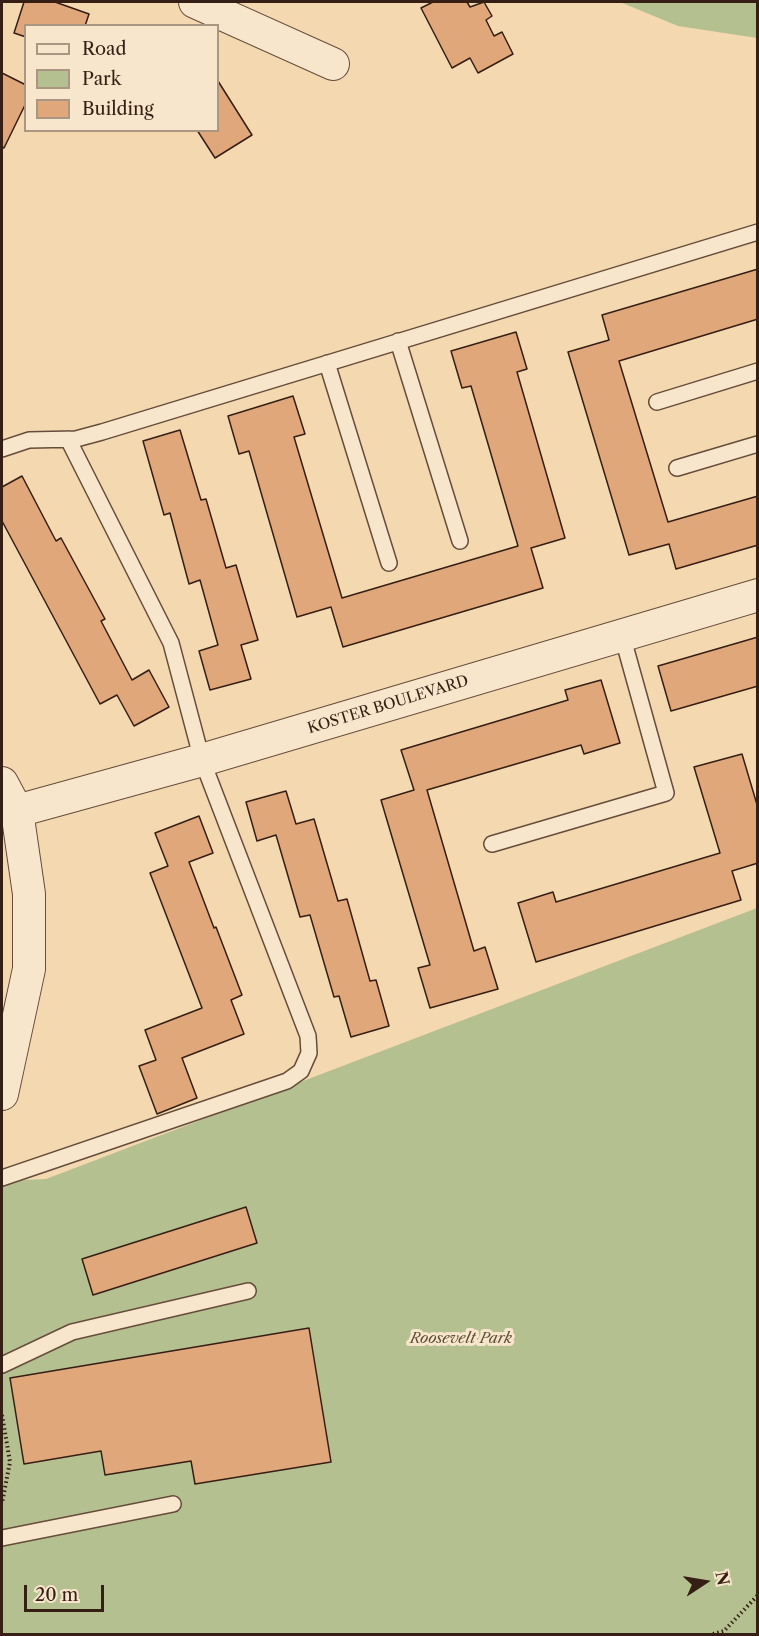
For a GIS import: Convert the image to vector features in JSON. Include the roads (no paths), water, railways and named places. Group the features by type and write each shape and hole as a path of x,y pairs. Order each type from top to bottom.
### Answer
{"street":[{"path":"195,2 333,64"},
{"name":"KOSTER BOULEVARD","path":"17,811 202,760 758,595"},
{"path":"2,783 17,811 29,894 28,969 2,1094"}],"lane":[{"path":"2,449 29,440 76,439 102,432 758,232"},
{"path":"398,341 460,541"},
{"path":"327,363 389,563"},
{"path":"657,402 758,370"},
{"path":"2,1178 287,1081 301,1071 309,1053 308,1036 202,760 171,643 68,439"},
{"path":"677,468 758,444"},
{"path":"492,844 666,793 622,635"},
{"path":"2,1365 72,1332 248,1291"},
{"path":"2,1538 173,1504"}],"park label":[{"name":"Roosevelt Park","path":"461,1339"}]}
